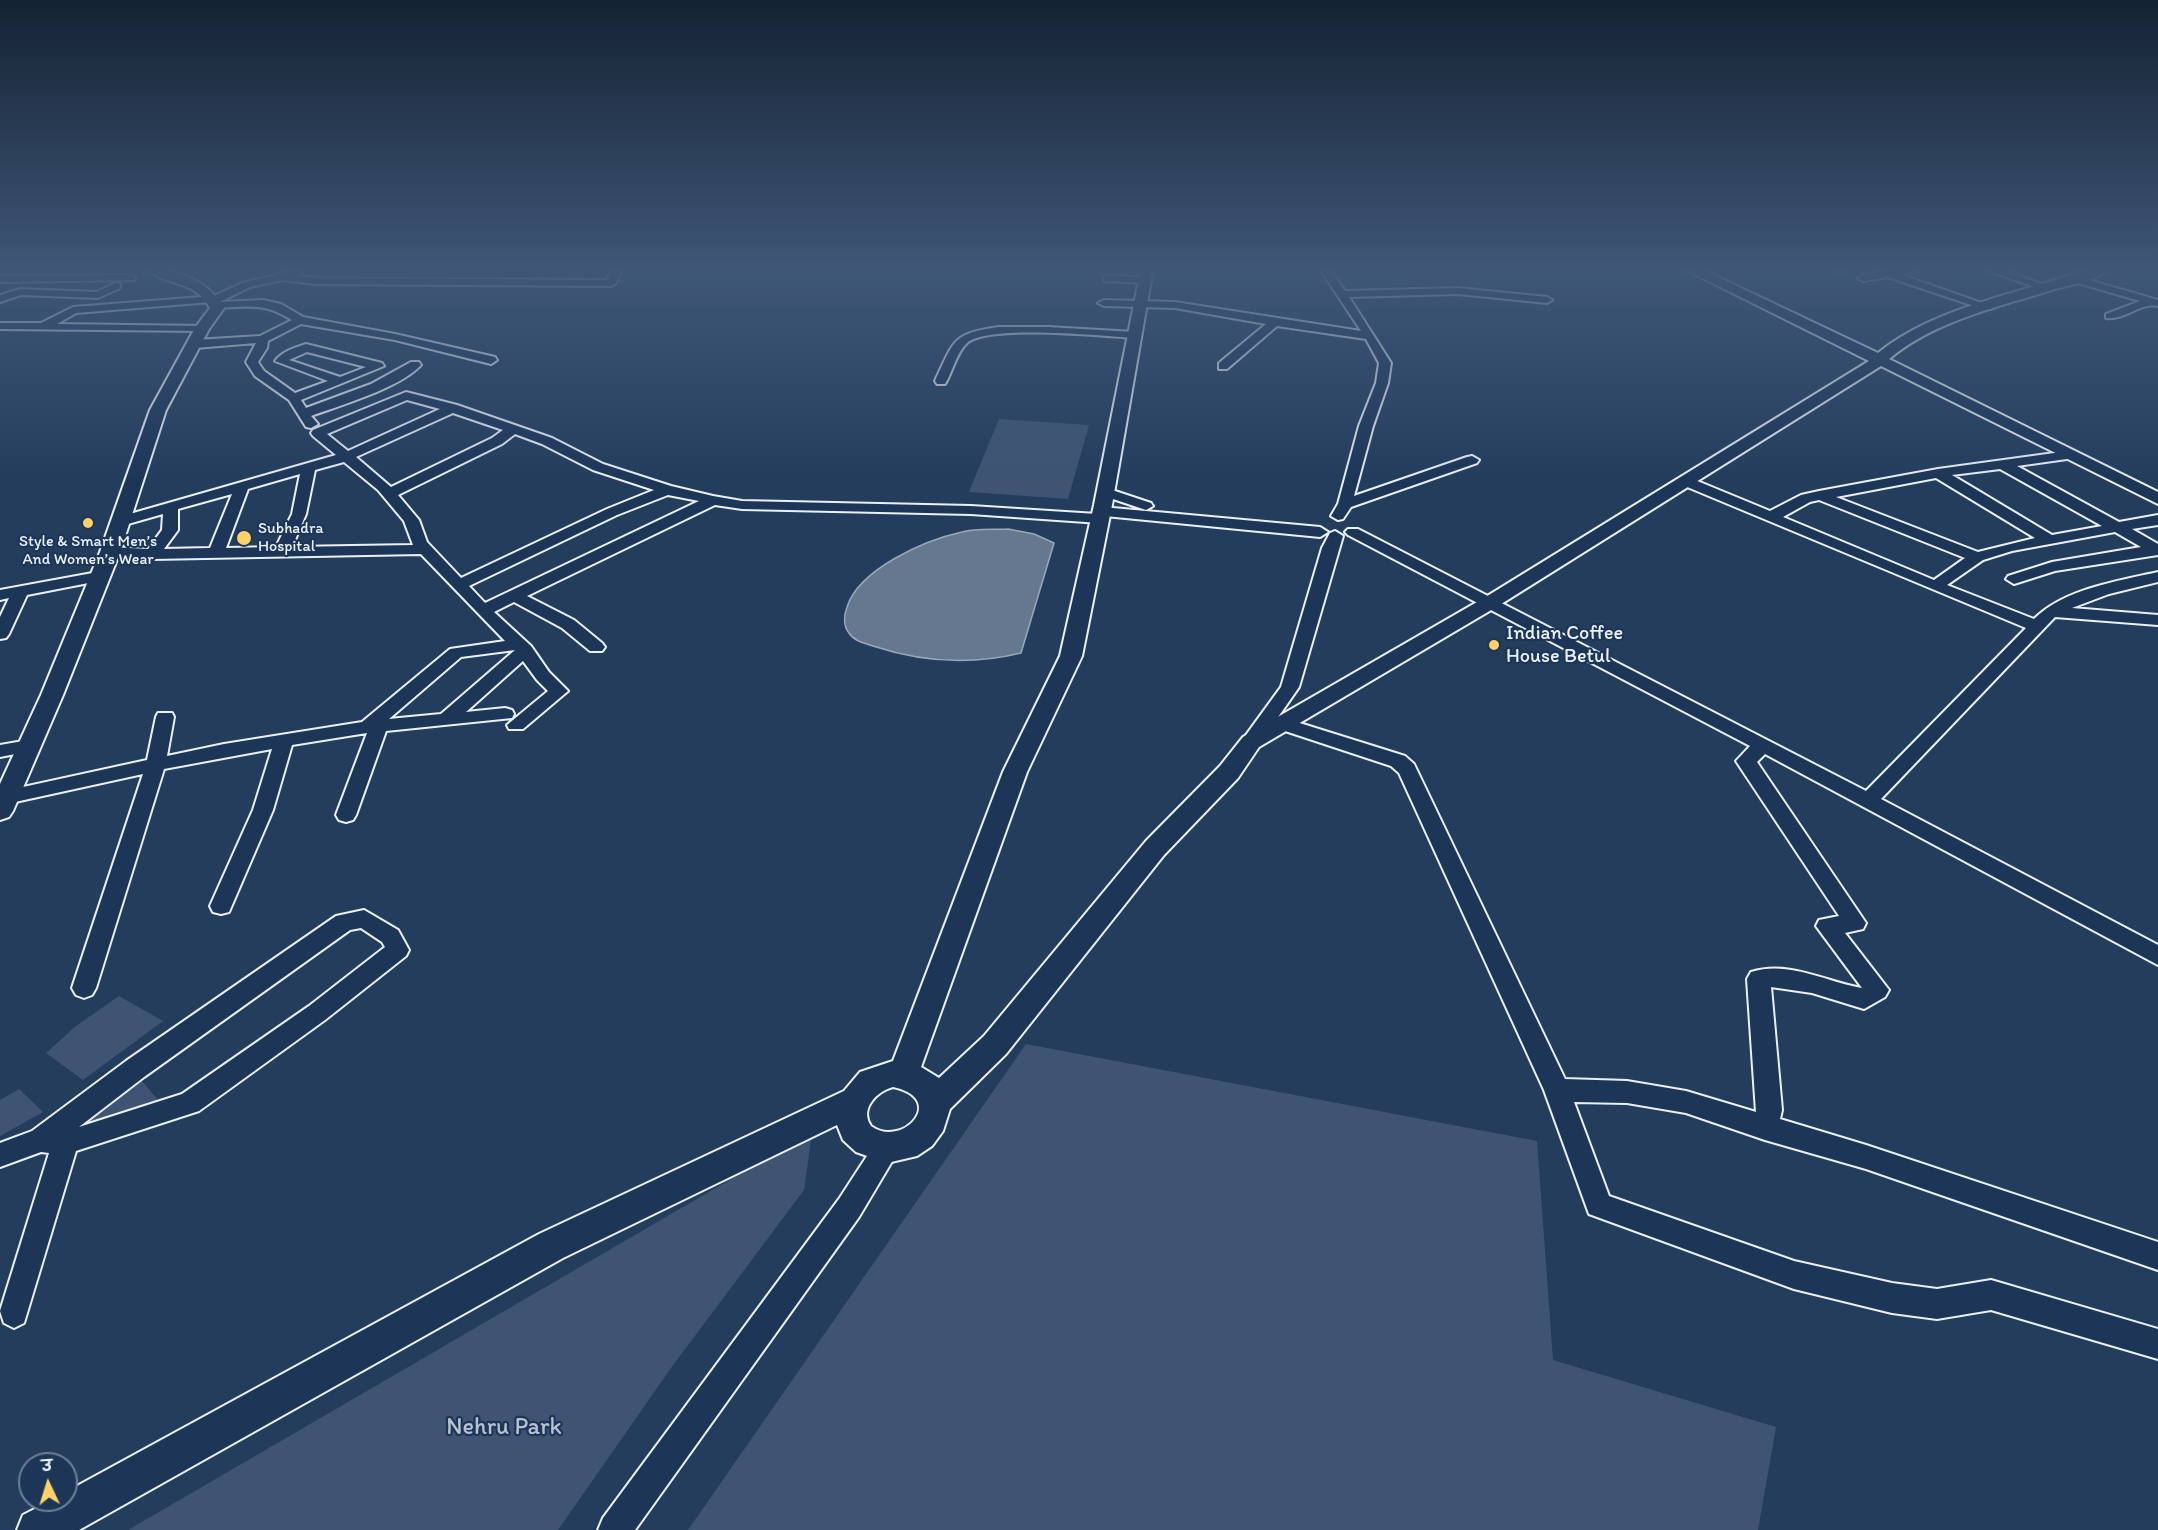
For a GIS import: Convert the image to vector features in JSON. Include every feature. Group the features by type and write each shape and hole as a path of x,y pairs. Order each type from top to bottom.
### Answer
{"main road":[{"path":"2,807 52,694 98,576 110,552 158,410 197,340"},
{"path":"903,1074 1015,772 1071,656 1103,507 1134,340"},
{"path":"1839,340 2158,499"},
{"path":"935,1103 995,1045 1155,848 1229,772 1251,742 1491,602 1866,371 1878,359 1912,340"},
{"path":"38,1530 551,1246 854,1101 867,1084 879,1077 903,1074 919,1078 929,1086 935,1103 933,1121 925,1132 908,1144 887,1148 868,1143 854,1130 851,1118 854,1101"}],"street":[{"path":"2,807 156,765 224,750 373,727 447,719 510,719 559,691 543,676 521,647 483,611 420,544 411,520 389,494 318,433 294,398 259,373 252,362 261,348 262,340"},
{"path":"409,340 492,360"},
{"path":"941,381 960,342 963,340"},
{"path":"1222,366 1252,340"},
{"path":"1341,510 1366,426 1382,383 1385,363 1372,340"},
{"path":"294,398 340,381 378,366 306,348 289,354 281,361 340,381"},
{"path":"303,414 377,386 415,365"},
{"path":"318,433 406,396 452,408 514,429 547,441 598,467 667,490 742,505 971,510 1103,507 1331,531 1354,526 1341,510"},
{"path":"121,521 345,457 452,408"},
{"path":"389,494 497,441 514,429"},
{"path":"1771,517 1806,498 1820,495 1938,473 2069,455"},
{"path":"1472,460 1316,519 1331,531 1491,602 2158,956"},
{"path":"2002,465 2158,549"},
{"path":"282,551 299,514 309,467"},
{"path":"1938,473 2048,539"},
{"path":"1685,482 2036,626"},
{"path":"216,551 242,486"},
{"path":"459,585 612,513 667,490"},
{"path":"1820,495 1977,557"},
{"path":"483,611 713,500"},
{"path":"152,554 170,530 171,506"},
{"path":"1935,586 1977,557 2048,539 2158,520"},
{"path":"1251,742 1290,687 1331,531"},
{"path":"110,552 152,554 216,551 425,549"},
{"path":"2014,579 2052,567 2158,549"},
{"path":"0,595 98,576"},
{"path":"1868,801 2051,612 2085,595 2158,577"},
{"path":"0,634 21,591"},
{"path":"514,596 568,624 596,647"},
{"path":"2051,612 2158,620"},
{"path":"447,719 521,647"},
{"path":"345,815 373,727 456,653 521,647"},
{"path":"84,988 156,765 165,717"},
{"path":"1283,724 1398,760 1407,769 1557,1090 1599,1205 1805,1277 1892,1298 1937,1305 1991,1294 2158,1344"},
{"path":"221,906 263,810 284,740"},
{"path":"1763,745 1746,761 1763,783 1855,923 1827,926 1877,990 1864,999 1829,987 1770,978 1759,979 1769,1110 1765,1128"},
{"path":"0,751 29,746"},
{"path":"0,1155 53,1141 190,1103 317,1012 398,950 390,936 364,919 344,922 135,1069 53,1141 14,1314"},
{"path":"1557,1090 1627,1092 1686,1102 1866,1157 2158,1256"},
{"path":"615,1530 849,1208 887,1148"}],"green space":[{"path":"999,419 1089,425 1068,499 969,492"},
{"path":"119,996 163,1021 83,1080 46,1053 76,1026"},
{"path":"1026,1044 1537,1141 1553,1360 1776,1427 1758,1530 688,1530"},
{"path":"138,1076 162,1105 112,1121 66,1126"},
{"path":"19,1089 43,1112 0,1136 0,1100"},
{"name":"Nehru Park","path":"812,1132 804,1190 671,1368 558,1530 128,1530"}],"shaded area":[{"path":"1008,529 1034,534 1054,543 1021,653 965,660 909,656 863,643 851,636 847,630 845,613 854,593 865,580 895,558 930,542 962,532"}],"place":[{"name":"Style & Smart Men’s And Women’s Wear","path":"88,523"},
{"name":"Subhadra Hospital","path":"244,538"},
{"name":"Indian Coffee House Betul","path":"1494,645"}]}
